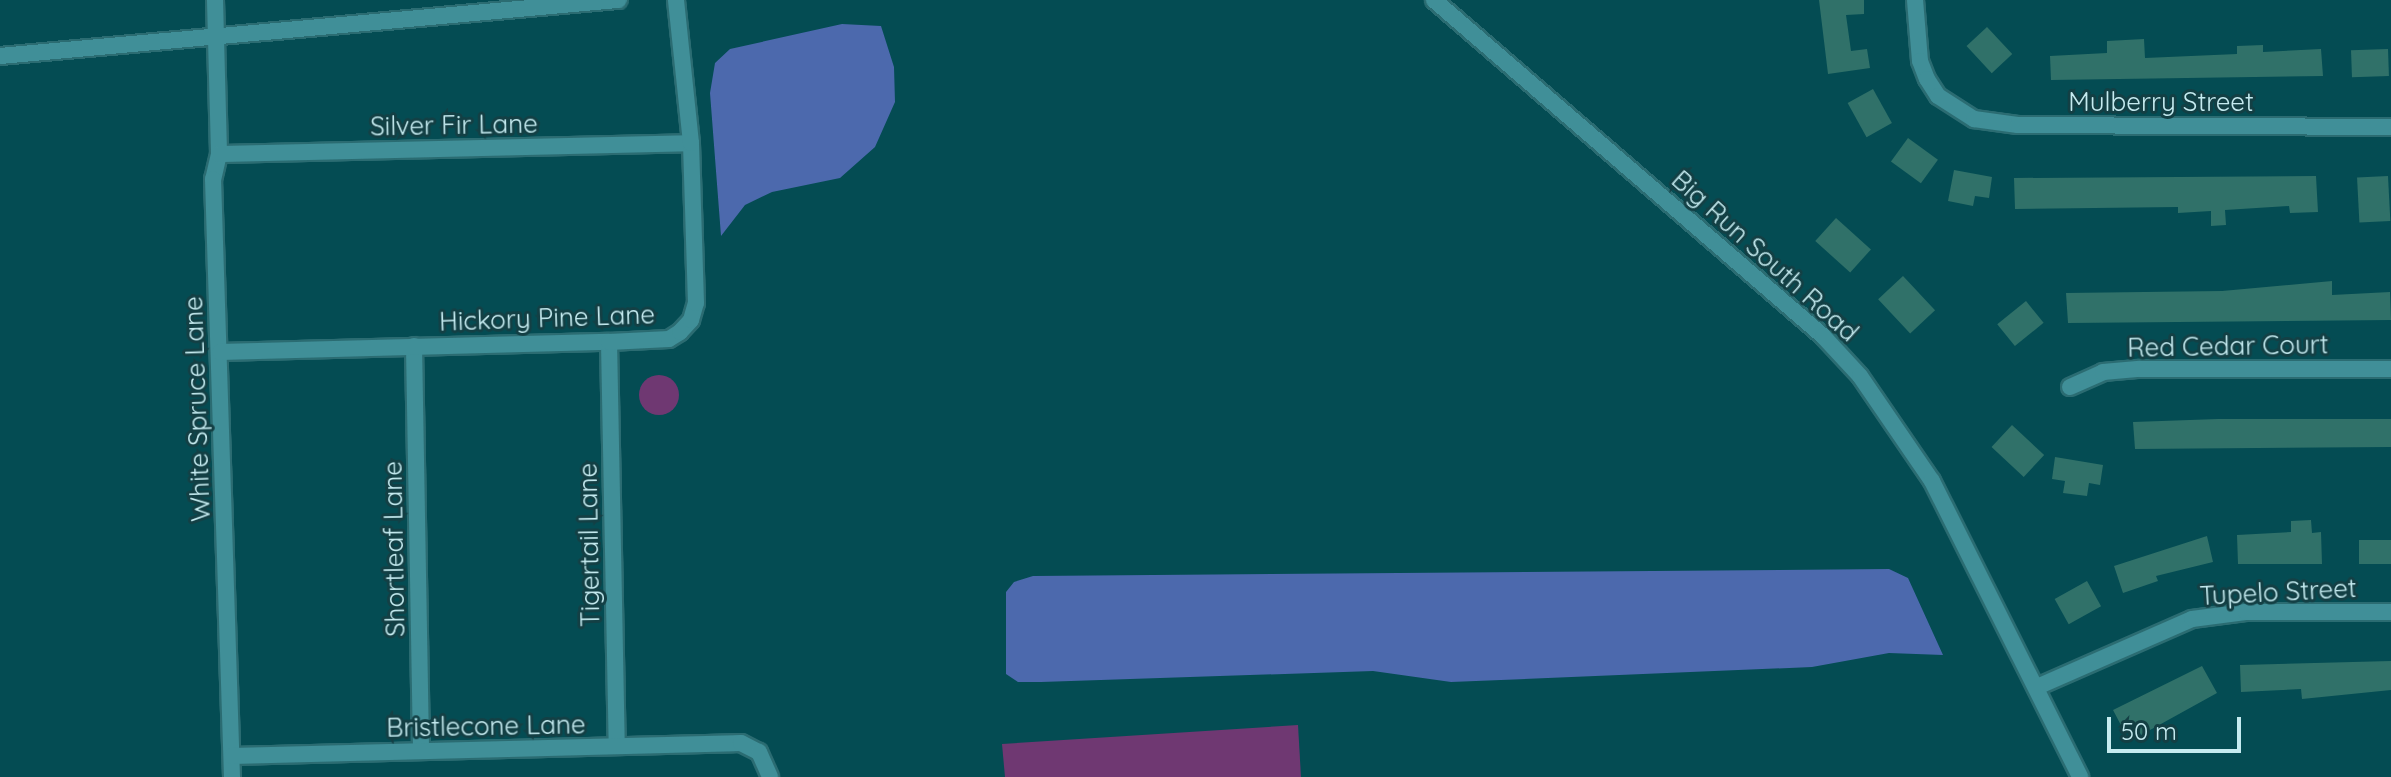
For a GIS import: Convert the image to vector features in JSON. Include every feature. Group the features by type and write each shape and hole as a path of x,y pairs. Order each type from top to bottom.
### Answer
{"street":[{"name":"White Spruce Lane","path":"215,0 219,154 213,179 232,777"},
{"path":"0,56 216,40 618,0"},
{"name":"Hickory Pine Lane","path":"220,352 669,339 691,320 696,303 691,143 676,0"},
{"name":"Big Run South Road","path":"1434,0 1823,336 1860,376 1932,481 2080,777"},
{"name":"Mulberry Street","path":"1915,0 1920,61 1938,96 1974,119 2018,125 2391,127"},
{"name":"Silver Fir Lane","path":"219,154 691,143"},
{"name":"Tigertail Lane","path":"609,342 617,746"},
{"name":"Shortleaf Lane","path":"414,346 421,751"},
{"name":"Red Cedar Court","path":"2070,387 2103,372 2140,369 2391,369"},
{"name":"Tupelo Street","path":"2037,687 2192,619 2246,612 2391,612"},
{"name":"Bristlecone Lane","path":"232,756 741,743 759,752 770,777"}],"shaded area":[{"path":"659,375 673,381 679,395 673,409 659,415 645,409 639,395 645,381"},
{"path":"1298,725 1301,777 1005,777 1002,744"}],"water":[{"path":"842,24 881,26 894,67 895,102 875,147 840,178 772,192 745,205 721,236 710,93 715,63 730,49"},
{"path":"1889,569 1908,578 1943,655 1889,653 1812,667 1451,682 1373,671 1041,682 1018,682 1006,674 1006,592 1014,582 1033,576"}],"building":[{"path":"1819,0 1864,0 1864,14 1846,15 1851,51 1867,49 1870,68 1828,74"},
{"path":"1987,27 2012,54 1992,73 1967,46"},
{"path":"2144,39 2145,58 2237,54 2237,46 2263,45 2263,52 2321,49 2323,76 2051,80 2050,56 2107,53 2107,41"},
{"path":"2388,49 2389,76 2352,77 2351,50"},
{"path":"1873,89 1892,123 1867,137 1848,103"},
{"path":"1908,138 1938,160 1921,183 1891,161"},
{"path":"1954,170 1992,177 1989,198 1975,196 1973,206 1948,201"},
{"path":"2316,176 2318,212 2290,213 2289,206 2225,210 2226,225 2211,226 2211,211 2178,213 2178,207 2015,209 2014,178"},
{"path":"2388,176 2390,221 2359,223 2357,178"},
{"path":"1836,218 1871,249 1850,272 1815,241"},
{"path":"1903,276 1935,310 1910,334 1878,299"},
{"path":"2332,281 2332,295 2390,292 2391,320 2068,323 2066,293 2222,291"},
{"path":"2026,301 2044,323 2015,346 1997,324"},
{"path":"2391,419 2391,447 2135,449 2133,422"},
{"path":"2012,425 2044,455 2024,477 1992,447"},
{"path":"2055,457 2103,465 2100,485 2089,483 2087,496 2063,493 2065,481 2052,479"},
{"path":"2311,520 2312,533 2321,532 2322,564 2238,564 2237,535 2291,532 2291,521"},
{"path":"2207,536 2213,562 2156,576 2158,581 2123,593 2114,566"},
{"path":"2359,540 2391,540 2391,564 2359,564"},
{"path":"2087,581 2101,606 2069,624 2055,599"},
{"path":"2391,661 2391,690 2302,699 2301,689 2241,692 2240,665"},
{"path":"2202,666 2217,693 2141,735 2136,725 2124,731 2113,710"}]}
